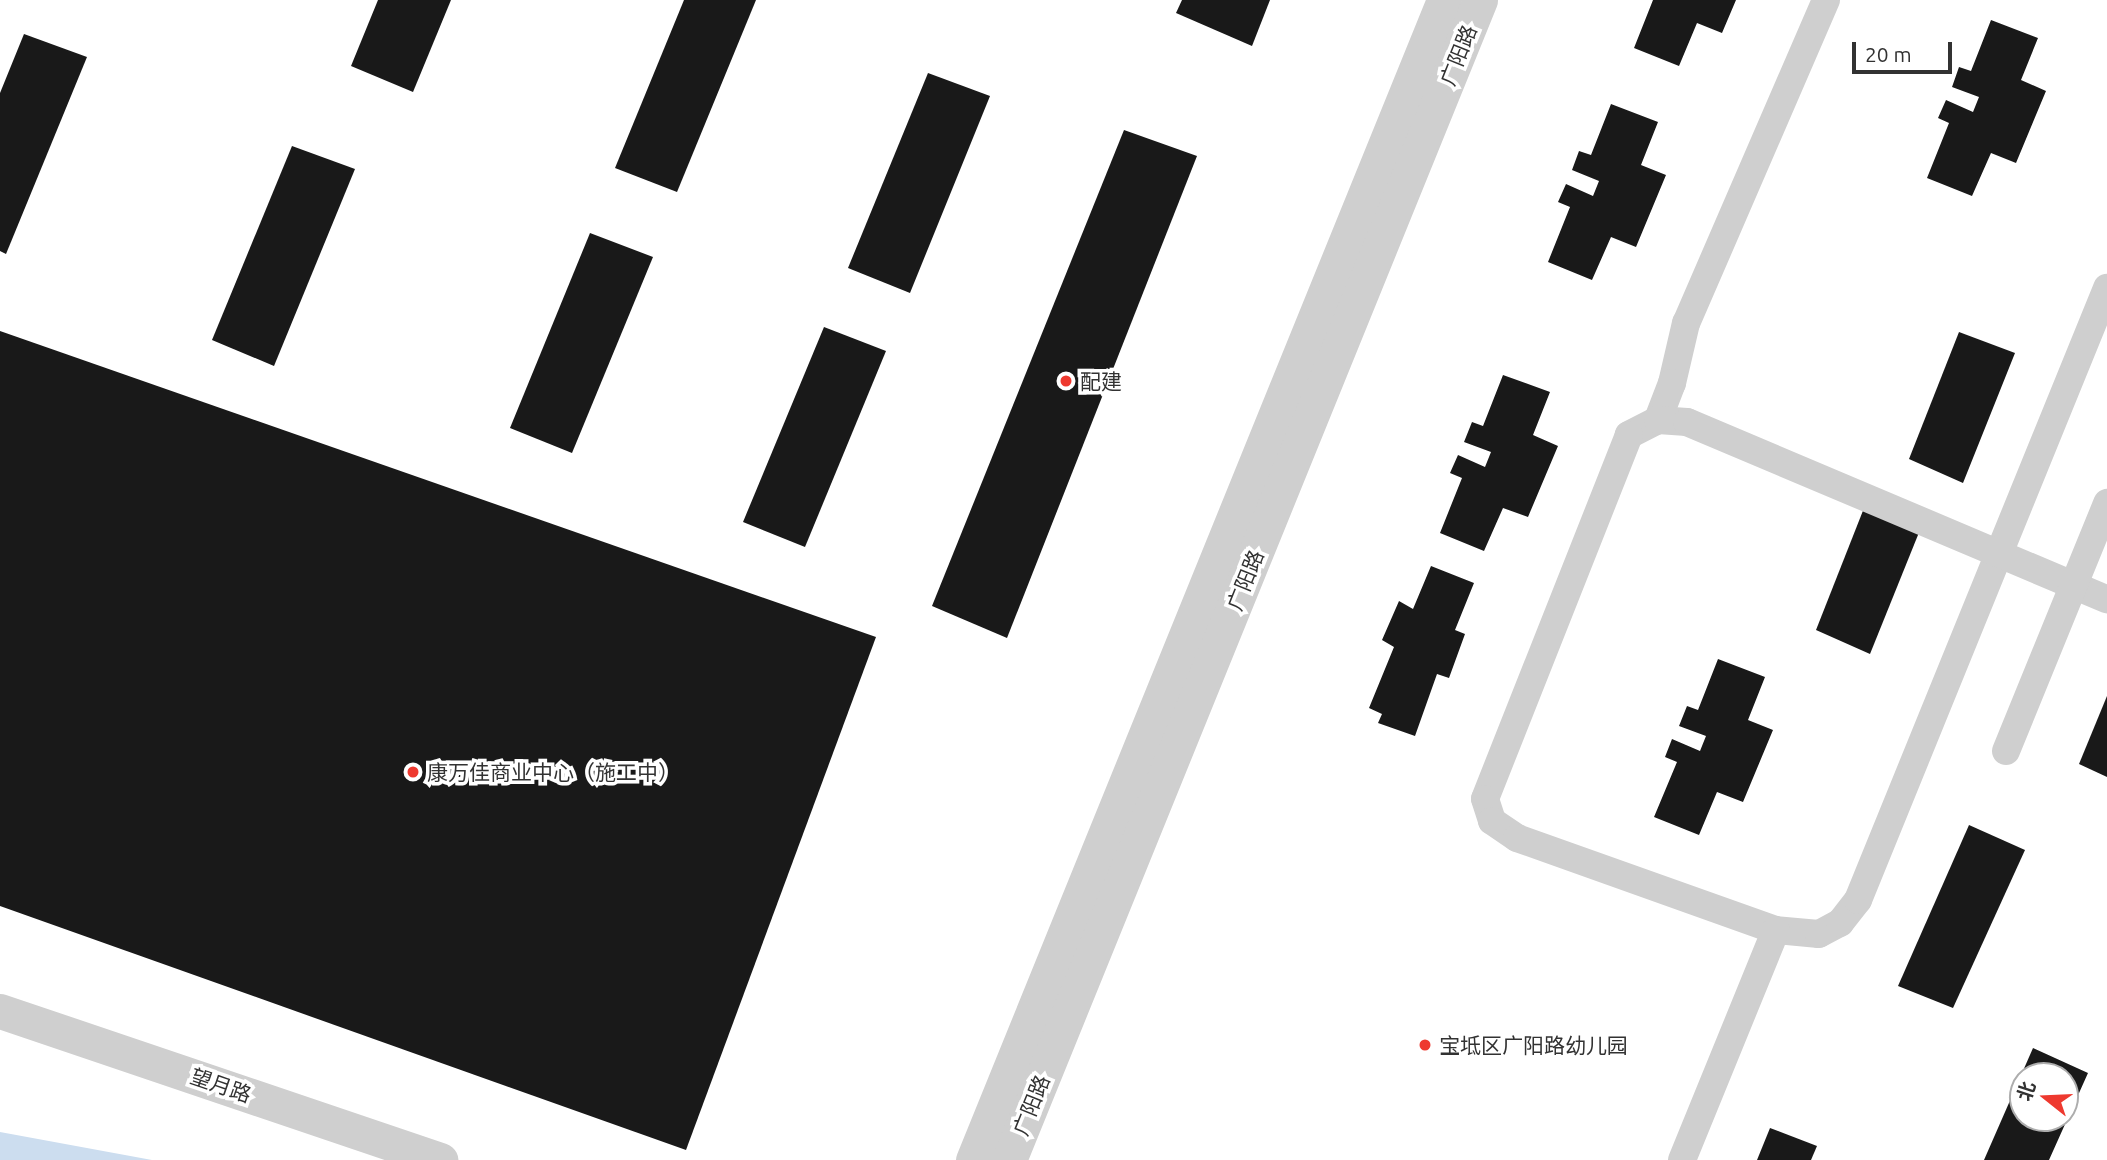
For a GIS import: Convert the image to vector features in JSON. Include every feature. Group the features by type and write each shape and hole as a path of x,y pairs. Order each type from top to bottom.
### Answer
{"street":[{"name":"广阳路","path":"973,1160 1444,0"},
{"name":"广阳路","path":"1009,1160 1480,0"},
{"path":"1658,419 1672,383 1686,323 1826,0"},
{"path":"2107,288 1999,554 1858,900 1840,923 1819,934 1776,930 1517,838 1492,821 1485,799 1629,435 1658,419 1687,422 1999,554 2107,599"},
{"path":"2006,751 2107,503"},
{"path":"1682,1160 1776,930"},
{"name":"望月路","path":"0,1011 441,1160"}],"water":[{"path":"0,1132 152,1160 0,1160"}],"building":[{"path":"378,0 451,0 413,92 351,66"},
{"path":"684,0 756,0 677,192 615,168"},
{"path":"1182,0 1270,0 1252,46 1176,13"},
{"path":"1653,0 1736,0 1722,33 1697,23 1679,66 1634,48"},
{"path":"1991,20 2038,38 2021,80 2046,91 2016,163 1991,153 1972,196 1927,178 1949,123 1938,118 1946,100 1973,112 1979,97 1952,87 1959,67 1971,71"},
{"path":"24,34 87,57 6,254 0,251 0,93"},
{"path":"928,73 990,96 910,293 848,268"},
{"path":"1611,104 1658,122 1641,165 1666,175 1636,247 1611,237 1592,280 1548,262 1570,207 1558,202 1566,184 1593,196 1599,181 1572,170 1579,151 1591,155"},
{"name":"配建","path":"1124,130 1197,156 1007,638 932,606"},
{"path":"292,146 355,169 274,366 212,340"},
{"path":"590,233 653,257 572,453 510,428"},
{"path":"824,327 886,351 805,547 743,522"},
{"name":"康万佳商业中心（施工中）","path":"0,331 876,637 686,1150 0,906"},
{"path":"1959,332 2015,353 1963,483 1909,459"},
{"path":"1503,375 1550,392 1533,435 1558,446 1528,517 1503,508 1484,551 1440,533 1462,478 1450,473 1458,455 1485,467 1491,452 1464,442 1472,422 1483,426"},
{"path":"1866,503 1922,525 1870,654 1816,630"},
{"path":"1431,566 1474,583 1455,630 1465,634 1449,678 1437,674 1415,736 1378,723 1382,714 1369,708 1394,647 1382,640 1399,601 1413,609"},
{"path":"1718,659 1765,677 1748,720 1773,730 1743,802 1717,792 1699,835 1654,817 1677,762 1665,757 1672,739 1700,751 1706,736 1679,726 1687,706 1698,710"},
{"path":"2107,696 2107,777 2079,764"},
{"path":"1969,825 2025,850 1953,1008 1898,986"},
{"path":"2033,1048 2064,1062 2027,1062"},
{"path":"2079,1069 2088,1073 2079,1093"},
{"path":"2009,1103 2009,1132 2062,1132 2049,1160 1984,1160"},
{"path":"1770,1128 1817,1146 1811,1160 1757,1160"}],"place":[{"name":"配建","path":"1066,381"},
{"name":"康万佳商业中心（施工中）","path":"413,772"},
{"name":"宝坻区广阳路幼儿园","path":"1425,1045"}]}
